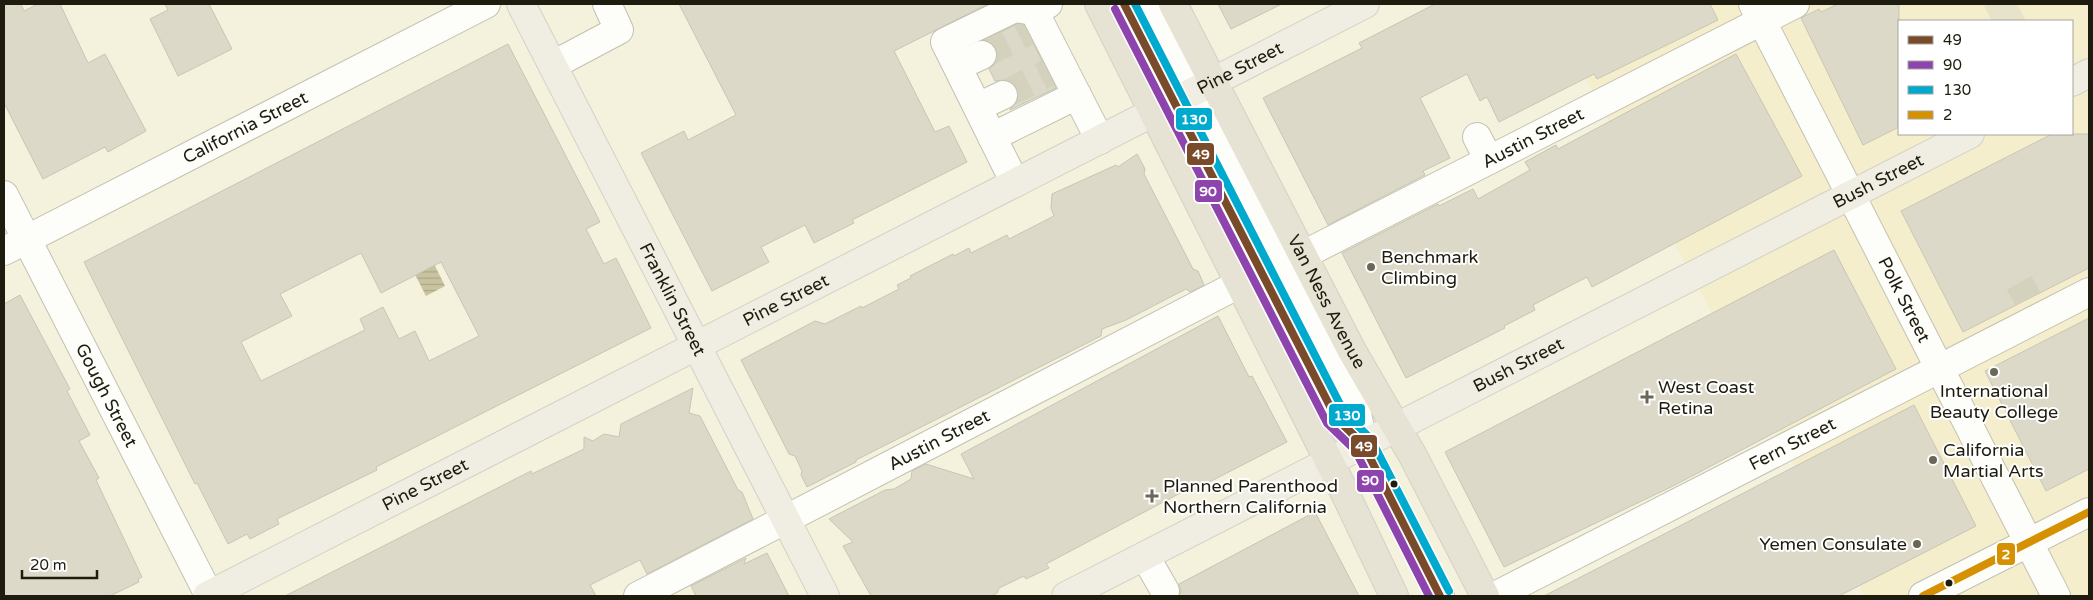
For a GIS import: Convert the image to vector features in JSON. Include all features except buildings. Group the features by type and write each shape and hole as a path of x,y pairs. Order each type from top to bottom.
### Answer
{"highway":[{"name":"Van Ness Avenue","path":"1099,4 1184,96 1303,255 1352,351 1413,456 1485,596"},
{"name":"Van Ness Avenue","path":"1173,4 1184,96 1239,284 1394,596"}],"main road":[{"name":"Franklin Street","path":"521,4 825,596"},
{"name":"Pine Street","path":"209,596 1365,4"},
{"path":"2073,81 2089,73"},
{"name":"Bush Street","path":"1066,596 1094,590 1145,556 1968,135"}],"street":[{"name":"California Street","path":"15,245 486,4"},
{"path":"553,64 619,30 607,4"},
{"path":"1124,4 1184,96 1356,408 1363,444 1440,596"},
{"path":"1150,4 1184,96"},
{"name":"Austin Street","path":"1303,255 1483,149 1757,12 1794,4"},
{"path":"1014,183 945,42 1015,8 1038,18 1056,69 1077,95 1100,140"},
{"name":"Polk Street","path":"1757,12 2056,596"},
{"path":"958,66 982,55"},
{"path":"978,107 1003,95"},
{"path":"992,137 1077,95"},
{"name":"Gough Street","path":"4,195 15,245 209,596"},
{"name":"Austin Street","path":"638,596 1239,284"},
{"name":"Fern Street","path":"1495,596 1939,369 2033,309 2089,292"},
{"path":"1924,596 2089,512"},
{"path":"1145,556 1164,591"}],"shaded area":[{"path":"1546,4 2089,4 2089,596 1864,596"},
{"path":"1989,4 2017,4 2025,20 1991,20 1984,6"},
{"path":"425,246 445,286 426,296 405,255"}],"tunnel":[{"path":"982,55 1029,31"},
{"path":"1003,95 1050,72"},
{"path":"2019,283 2028,299"}],"transit line":[{"name":"49","path":"1124,4 1336,418 1363,444 1440,596"},
{"name":"130","path":"1135,4 1344,412 1371,439 1449,591"},
{"name":"90","path":"1115,9 1327,423 1355,450 1429,596"},
{"name":"2","path":"1923,596 2089,512"}],"place":[{"name":"Benchmark Climbing","path":"1371,267"},
{"name":"International Beauty College","path":"1994,372"},
{"name":"West Coast Retina","path":"1647,397"},
{"name":"California Martial Arts","path":"1933,460"},
{"name":"Planned Parenthood Northern California","path":"1152,496"},
{"name":"Yemen Consulate","path":"1917,544"}]}
